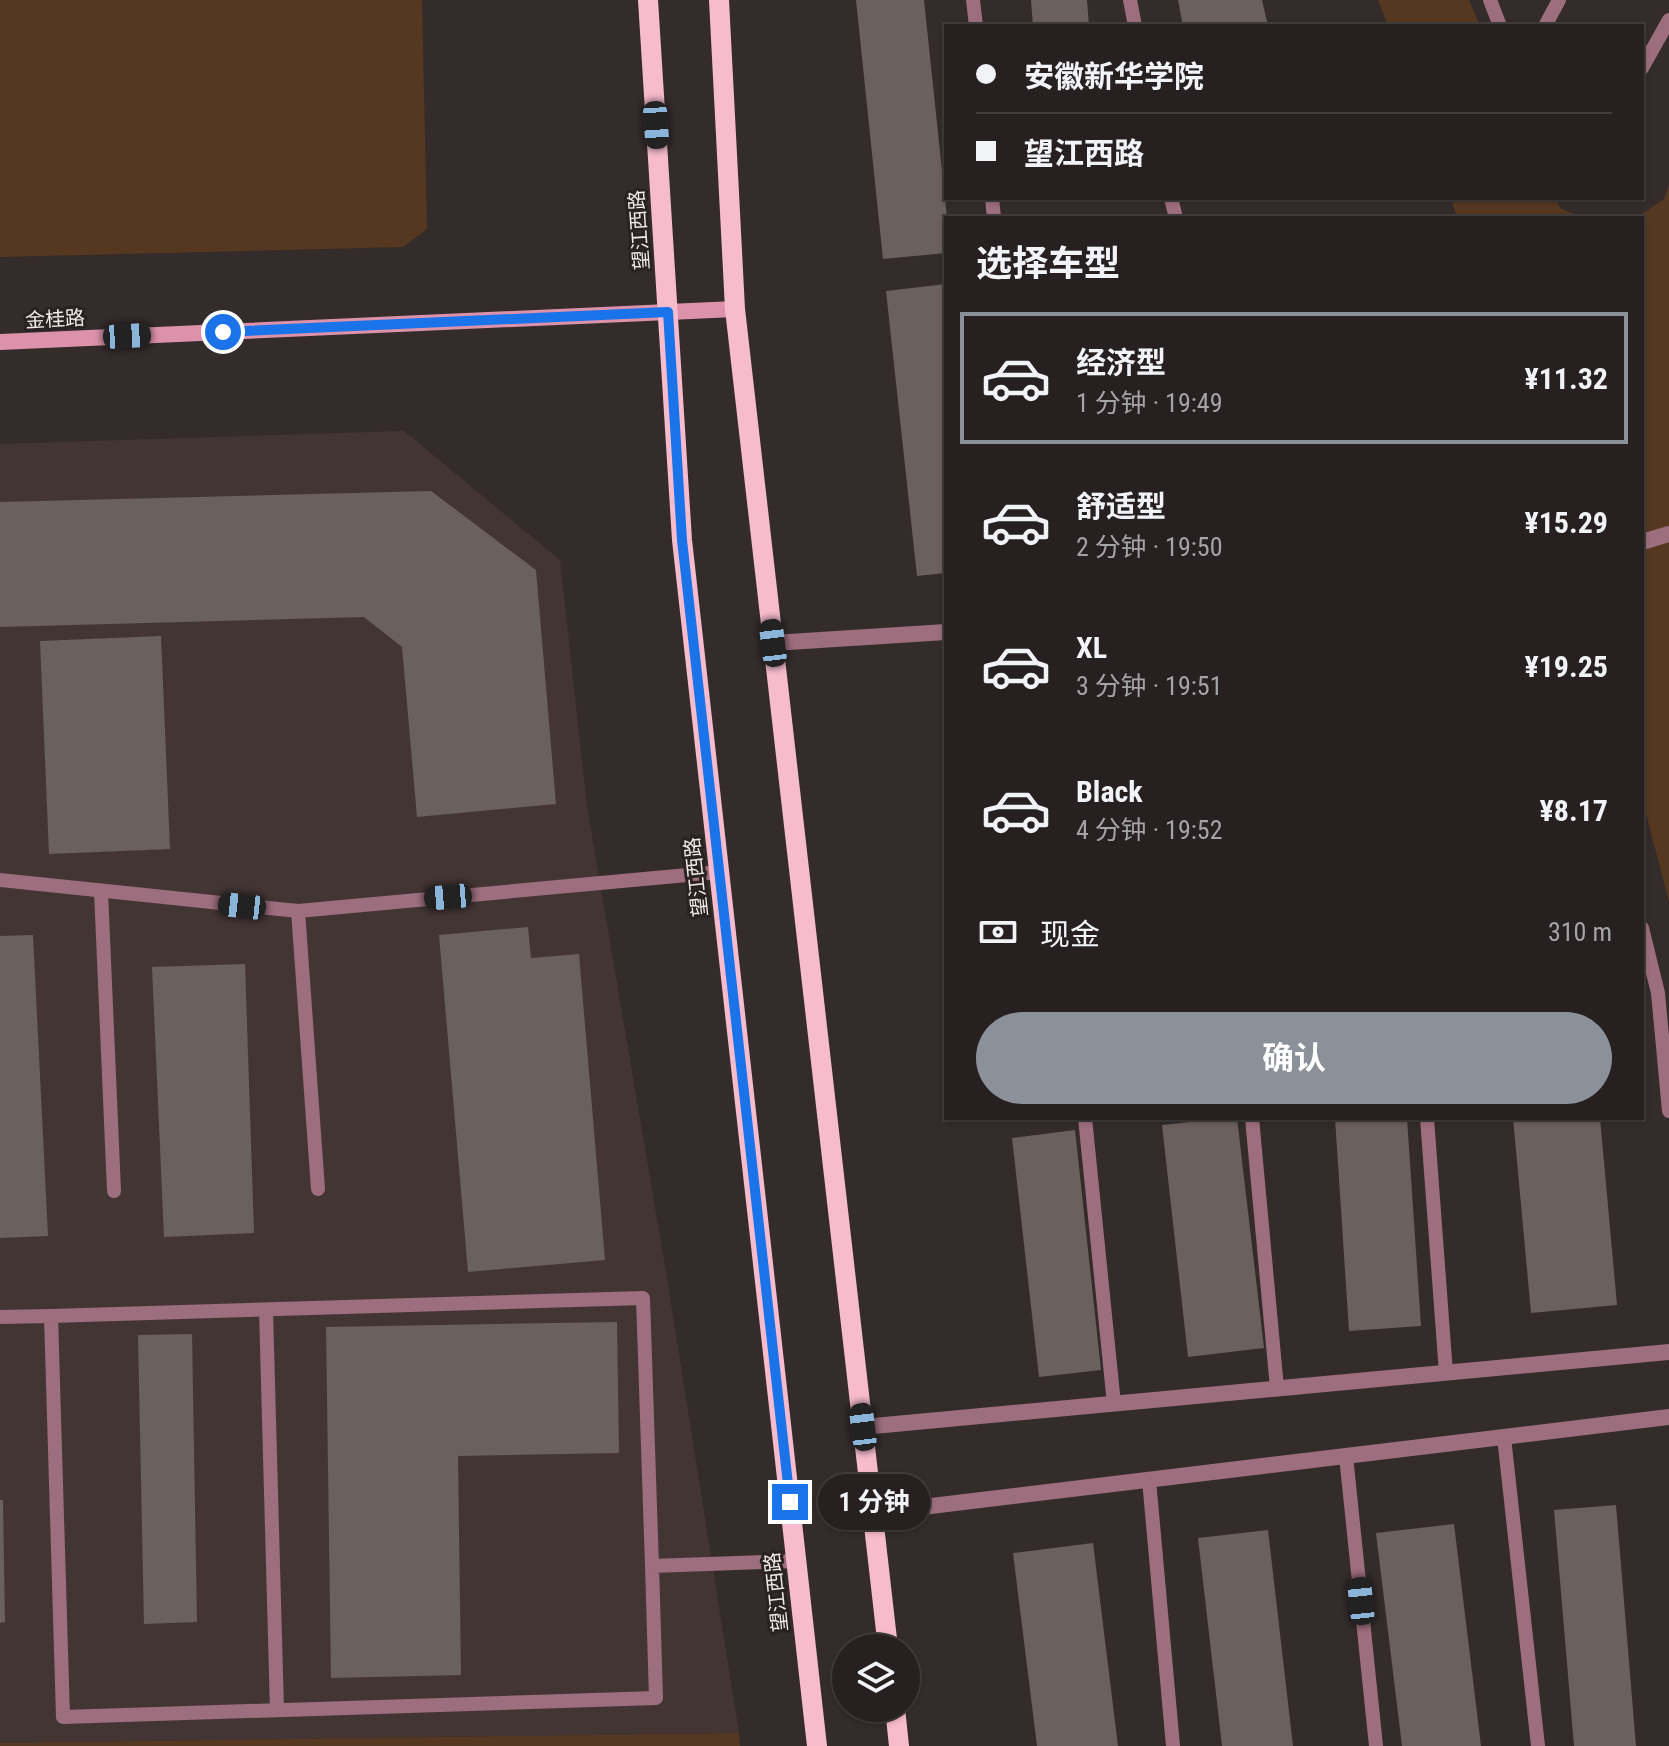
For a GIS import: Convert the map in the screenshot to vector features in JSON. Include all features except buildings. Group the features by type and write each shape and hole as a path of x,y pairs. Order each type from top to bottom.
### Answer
{"main road":[{"name":"望江西路","path":"648,0 682,540 817,1746"},
{"path":"719,0 735,309 886,1634"},
{"path":"896,1722 899,1746"}],"street":[{"name":"金桂路","path":"0,342 735,309"},
{"path":"1644,541 1669,534"},
{"path":"773,643 944,632"},
{"path":"863,1427 1669,1352"},
{"path":"873,1513 1669,1417"}],"lane":[{"path":"973,0 976,24"},
{"path":"1130,0 1135,24"},
{"path":"1490,0 1499,24"},
{"path":"1546,24 1559,0"},
{"path":"1644,64 1669,20"},
{"path":"0,880 298,911 720,872"},
{"path":"101,891 114,1191"},
{"path":"298,911 318,1189"},
{"path":"1644,936 1658,993 1669,1111"},
{"path":"1085,1120 1114,1404"},
{"path":"1252,1120 1277,1388"},
{"path":"1427,1120 1446,1373"},
{"path":"0,1317 643,1298 656,1698 63,1717 51,1316"},
{"path":"266,1310 277,1710"},
{"path":"1504,1437 1538,1746"},
{"path":"1346,1456 1376,1746"},
{"path":"1149,1480 1173,1746"},
{"path":"652,1566 796,1561"}],"shaded area":[{"path":"0,0 422,0 427,229 403,247 0,257"},
{"path":"1378,0 1469,0 1479,24 1387,24"},
{"path":"1669,185 1669,902 1644,806 1644,216 1639,216 1664,199"},
{"path":"1451,200 1557,200 1560,208 1578,216 1457,216"},
{"path":"404,431 560,560 587,806 667,1278 739,1733 0,1743 0,444"},
{"path":"739,1733 740,1746 0,1746 0,1743"}],"route":[{"path":"223,332 668,312 682,540 790,1502"}]}
